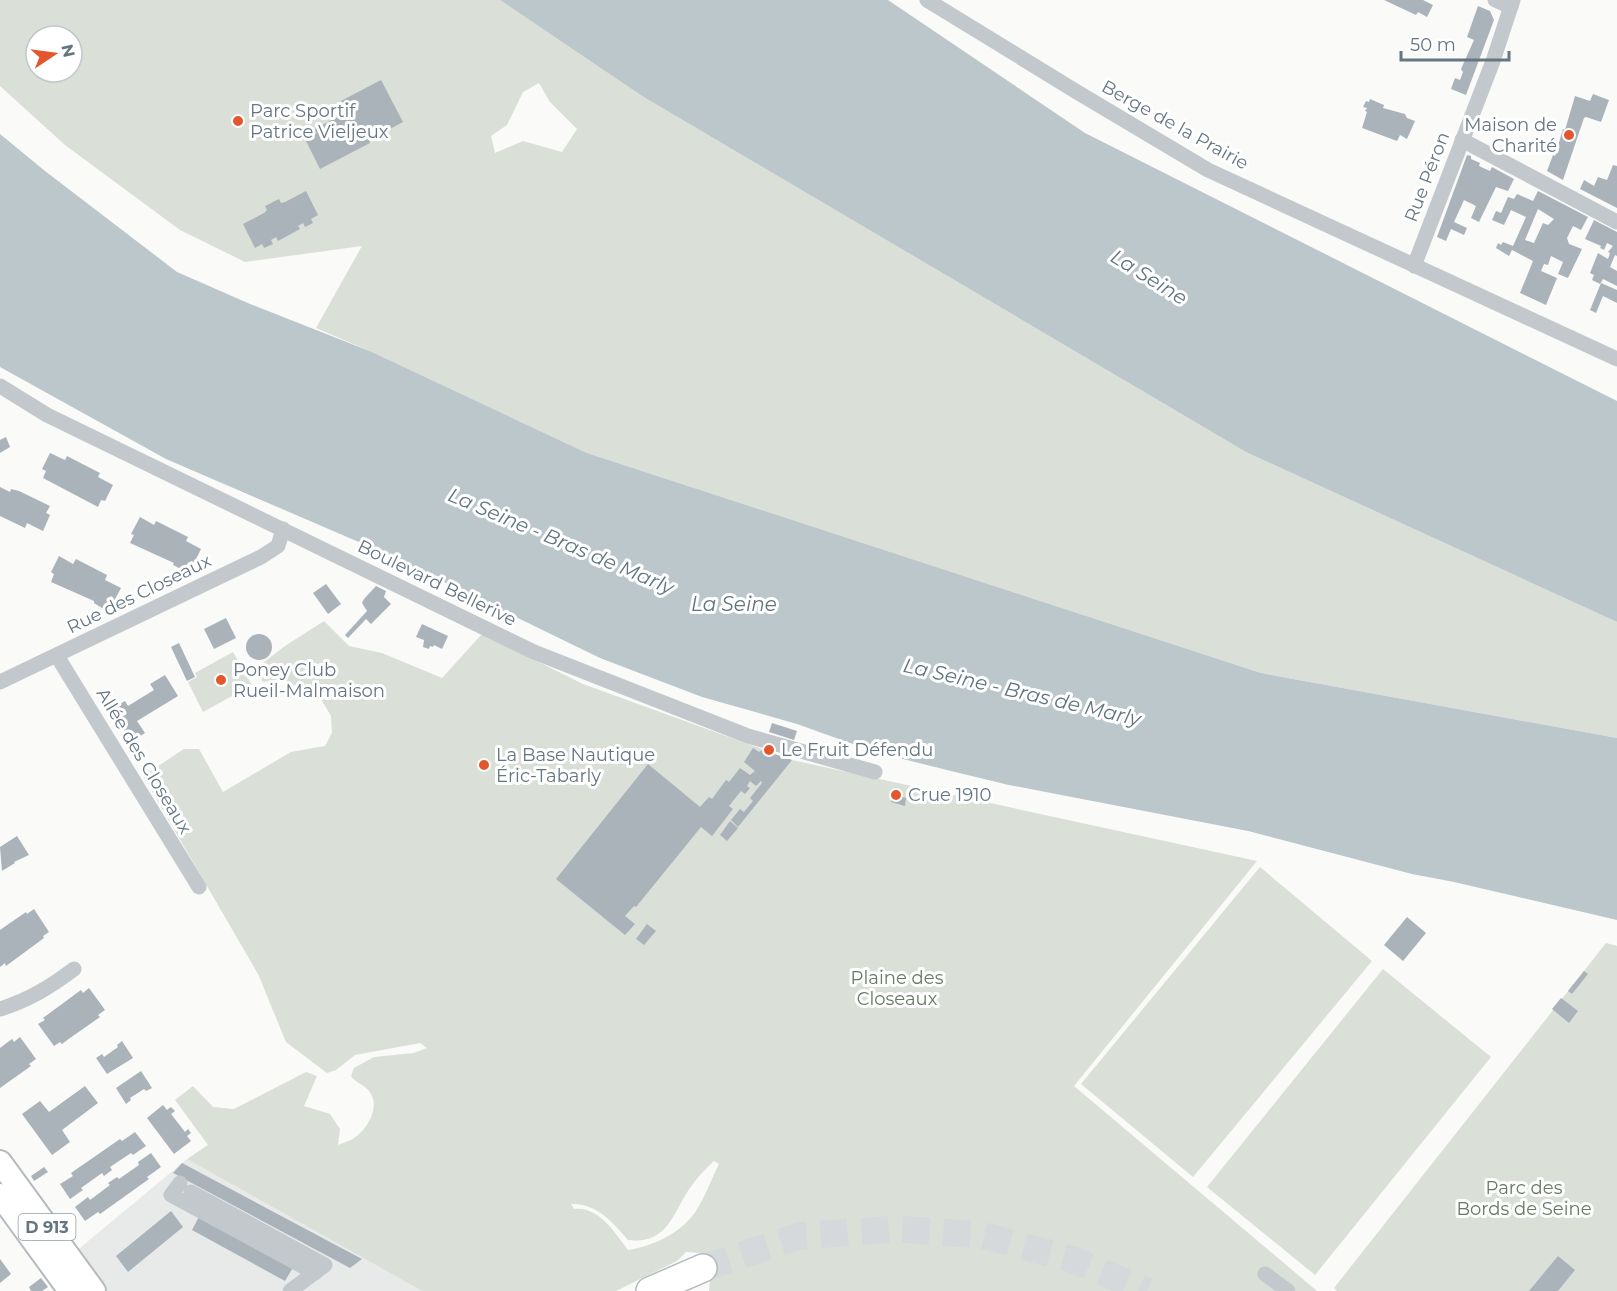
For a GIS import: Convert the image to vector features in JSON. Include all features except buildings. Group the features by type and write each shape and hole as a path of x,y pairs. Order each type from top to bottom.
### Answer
{"highway":[{"path":"650,1291 704,1269"}],"main road":[{"name":"D 913","path":"0,1162 94,1291"},
{"name":"D 913","path":"0,1195 70,1291"}],"street":[{"name":"Berge de la Prairie","path":"927,0 1208,170 1617,359"},
{"path":"1495,0 1512,4"},
{"name":"Rue Péron","path":"1414,266 1493,61 1512,4"},
{"path":"1462,140 1617,222"},
{"name":"Boulevard Bellerive","path":"0,386 48,415 534,652 748,736 875,772"},
{"name":"Rue des Closeaux","path":"0,682 261,557 278,546 283,529"},
{"name":"Allée des Closeaux","path":"57,656 199,887"},
{"path":"0,1009 34,996 74,969"},
{"path":"186,1188 326,1265 290,1291"},
{"path":"1265,1274 1288,1291"}],"shaded area":[{"path":"187,1159 422,1291 102,1291 75,1252"}],"green space":[{"path":"0,0 500,0 642,96 1246,452 1617,622 1617,738 1261,673 587,453 316,328 362,246 245,262 180,230 65,145 0,86","holes":["539,83 550,102 577,129 562,152 523,141 495,153 491,136 507,125 523,92"]},
{"name":"Plaine des Closeaux","path":"324,621 349,646 382,653 442,678 482,634 583,684 792,760 1257,861 1074,1086 1317,1291 709,1291 710,1278 702,1253 686,1252 677,1261 616,1291 422,1291 187,1159 208,1145 175,1100 193,1086 213,1107 234,1109 306,1072 317,1076 304,1106 330,1114 340,1129 338,1145 357,1136 367,1125 373,1111 373,1097 351,1076 354,1068 374,1057 414,1053 427,1048 420,1043 355,1055 336,1070 327,1073 286,1042 258,974 143,776 184,749 199,749 223,792 291,752 325,746 332,733 331,716 321,699 282,679 263,682 255,669","holes":["714,1161 719,1164 690,1219 675,1232 657,1242 638,1248 628,1250 599,1216 583,1209 574,1209 571,1204 596,1210 610,1220 628,1240 651,1238 659,1234 671,1221 689,1189 703,1172"]},
{"name":"Poney Club Rueil-Malmaison","path":"233,652 252,685 203,712 188,682 197,677 195,673"},
{"path":"1260,867 1372,961 1193,1177 1081,1084"},
{"name":"Parc des Bords de Seine","path":"1606,943 1617,946 1617,1291 1337,1291 1334,1288"},
{"path":"1383,969 1491,1057 1315,1275 1207,1187"}],"water":[{"name":"La Seine","path":"500,0 888,0 1085,133 1617,401 1617,622 1246,452 642,96"},
{"name":"La Seine","path":"0,134 177,272 250,304 372,352 587,453 1261,673 1617,738 1617,920 1412,874 1248,831 1009,785 875,752 797,724 702,697 600,658 382,552 166,459 0,367"}],"tunnel":[{"path":"703,1268 799,1236 897,1229 981,1235 1071,1259 1147,1291"}],"place":[{"name":"Parc Sportif Patrice Vieljeux","path":"238,121"},
{"name":"Maison de Charité","path":"1569,135"},
{"name":"Poney Club Rueil-Malmaison","path":"221,680"},
{"name":"Le Fruit Défendu","path":"769,750"},
{"name":"La Base Nautique Éric-Tabarly","path":"484,765"},
{"name":"Crue 1910","path":"896,795"}],"water label":[{"name":"La Seine - Bras de Marly","path":"561,541"},
{"name":"La Seine - Bras de Marly","path":"1022,692"}]}
